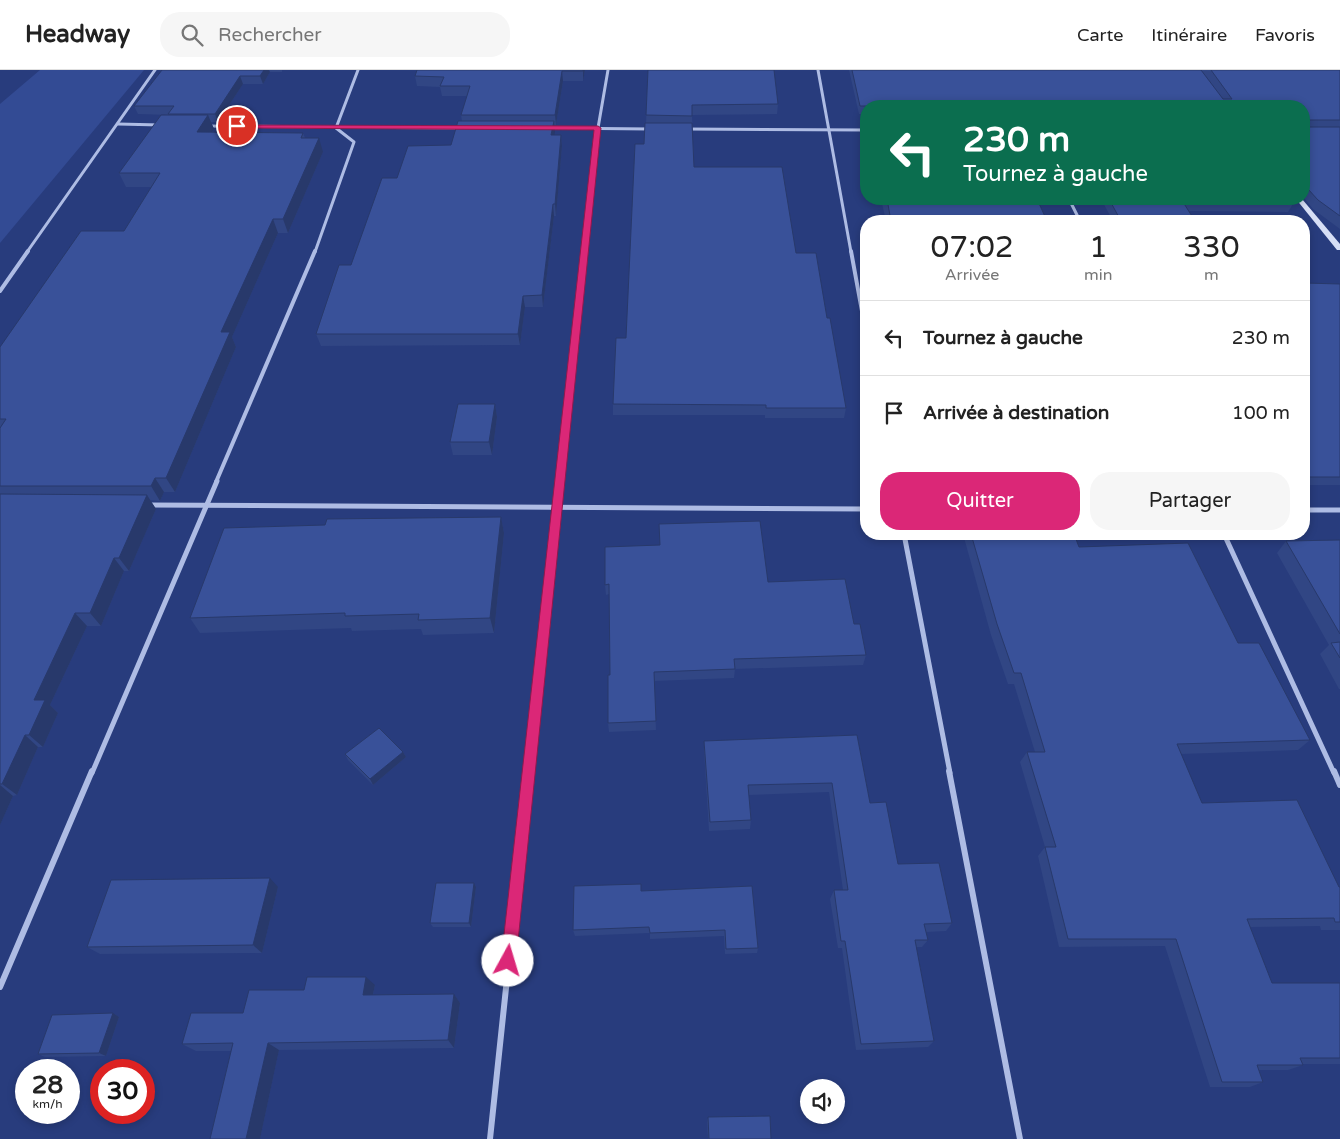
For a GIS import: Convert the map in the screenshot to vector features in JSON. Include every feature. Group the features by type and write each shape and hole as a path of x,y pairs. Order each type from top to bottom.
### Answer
{"street":[{"path":"0,292 155,70"},
{"path":"336,128 358,70"},
{"path":"490,1139 556,508 598,128 608,70"},
{"path":"818,70 860,301"},
{"path":"118,124 167,125"},
{"path":"197,126 472,128"},
{"path":"0,987 317,247 354,142 336,128"},
{"path":"540,128 658,128"},
{"path":"678,129 860,130"},
{"path":"1304,205 1340,248"},
{"path":"138,505 860,509"},
{"path":"1310,510 1340,510"},
{"path":"905,540 1020,1139"},
{"path":"1227,540 1340,785"}],"shaded area":[{"path":"40,70 144,70 0,243 0,104"}],"building":[{"path":"162,70 264,70 260,76 240,76 215,114 168,114 174,106 134,106"},
{"path":"417,70 583,71 562,71 555,115 461,115 470,86 440,86 444,77 415,76"},
{"path":"648,70 774,70 778,104 692,105 692,116 646,115"},
{"path":"852,70 1201,70 1223,99 1232,99 1211,70 1340,70 1340,120 1310,120 1310,100 860,100 860,106"},
{"path":"161,115 208,115 197,132 303,133 301,138 319,138 283,219 273,219 221,332 230,332 166,478 155,478 151,486 0,486 0,428 6,419 0,419 0,347 81,231 124,231 160,173 119,173"},
{"path":"458,121 554,121 551,135 561,135 555,204 553,204 542,295 523,296 518,334 316,334 339,265 351,265 382,178 397,178 408,146 451,145"},
{"path":"645,123 692,123 694,167 782,167 796,253 816,253 827,318 830,318 846,408 766,408 766,405 613,404 616,338 626,338 635,144 644,144"},
{"path":"1310,127 1340,127 1340,216 1318,200 1310,191"},
{"path":"888,205 1040,205 1044,215 890,215"},
{"path":"1112,205 1185,205 1191,215 1118,215"},
{"path":"1310,283 1340,284 1340,477 1310,477"},
{"path":"458,404 495,404 489,442 450,442"},
{"path":"0,494 147,495 119,558 114,558 90,613 75,613 34,700 45,700 29,735 25,735 2,784 0,784"},
{"path":"501,517 490,618 418,620 419,614 345,616 345,613 190,618 224,528 325,525 327,519"},
{"path":"760,521 768,582 845,579 854,624 860,624 866,655 734,659 735,669 654,672 656,721 608,723 608,675 610,675 609,584 605,585 605,547 660,545 659,524"},
{"path":"973,540 1076,540 1079,547 1188,543 1238,643 1259,643 1310,740 1177,744 1202,803 1297,800 1340,887 1340,922 1335,922 1334,918 1247,919 1272,983 1340,983 1340,1058 1300,1058 1303,1065 1257,1065 1263,1082 1222,1082 1176,939 1068,939 1045,847 1056,847 1027,752 1045,752 1021,673 1014,673 997,624"},
{"path":"1340,540 1340,634 1286,541"},
{"path":"1340,642 1340,658 1331,643"},
{"path":"379,728 403,752 370,779 345,754"},
{"path":"857,735 870,803 886,802 898,864 939,863 952,923 924,924 928,940 915,940 934,1041 861,1044 845,941 841,941 834,890 848,890 832,783 748,785 751,820 710,822 704,741"},
{"path":"270,878 253,945 87,947 111,880"},
{"path":"436,883 474,883 469,923 430,923"},
{"path":"641,884 641,891 752,886 758,948 726,949 725,930 650,933 649,927 573,930 574,886"},
{"path":"307,977 366,977 363,995 454,994 448,1040 268,1043 246,1139 210,1139 233,1043 182,1044 191,1013 243,1013 249,990 304,990"},
{"path":"113,1013 99,1053 38,1054 52,1015"},
{"path":"770,1116 771,1139 709,1139 708,1117"}],"route":[{"path":"237,126 598,128 508,961"}]}
